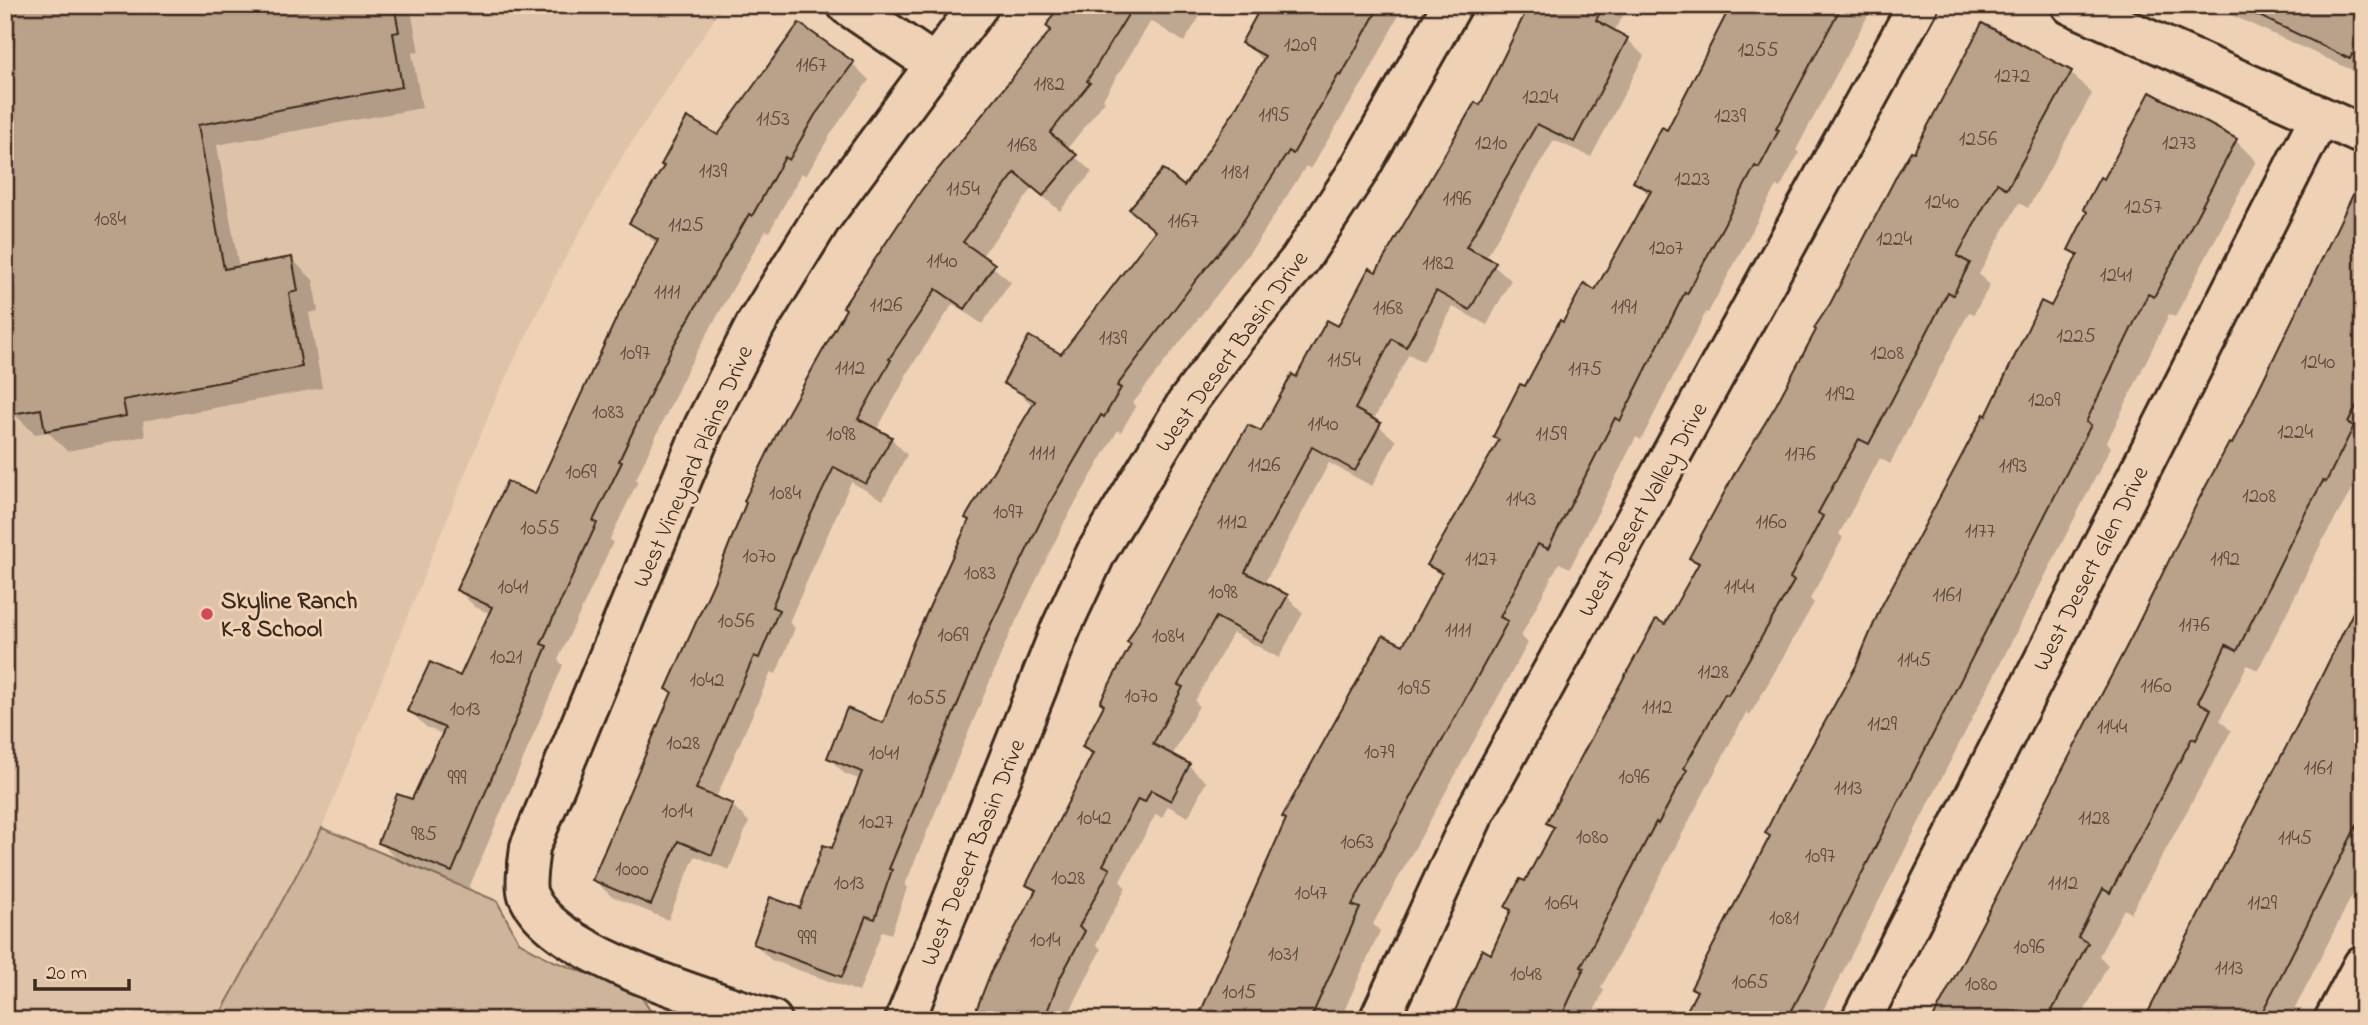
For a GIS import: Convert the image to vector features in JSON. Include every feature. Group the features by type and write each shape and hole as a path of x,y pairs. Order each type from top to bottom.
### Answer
{"street":[{"path":"847,5 934,64"},
{"name":"West Vineyard Plains Drive","path":"687,1006 588,951 550,926 528,894 530,846 704,426 756,324 821,219 979,5"},
{"name":"West Desert Basin Drive","path":"905,1020 1061,628 1096,553 1186,404 1238,334 1298,261 1358,171 1452,5"},
{"name":"West Desert Valley Drive","path":"1379,1020 1473,816 1918,5"},
{"path":"2071,5 2363,135"},
{"name":"West Desert Glen Drive","path":"1861,1020 2320,116"},
{"path":"2334,1020 2363,965"},
{"path":"687,1006 772,1020"}],"shaded area":[{"name":"Skyline Ranch K-8 School","path":"5,5 724,5 625,152 557,273 495,400 322,828 217,1020 5,1020"},
{"path":"322,828 497,901 519,942 551,960 639,993 653,1015 652,1020 217,1020"}],"building":[{"path":"5,5 394,5 399,32 393,33 402,87 198,125 224,269 292,257 298,291 289,293 302,367 123,400 126,416 45,431 41,409 12,414 5,376"},
{"path":"1059,5 1134,5 1087,81 1090,83 1050,133 1077,155 1043,196 1015,173 963,242 995,264 965,309 936,289 889,359 891,360 858,419 892,437 866,484 834,467 803,531 772,607 779,610 759,658 754,656 696,789 733,804 712,855 678,841 651,905 592,880 672,692 666,689 714,582 746,503 744,501 781,425 846,309 843,307 922,189 1051,30 1046,26"},
{"path":"1262,5 1380,5 1341,76 1339,74 1293,154 1289,151 1236,232 1196,280 1117,386 1121,388 1104,417 1101,415 1049,504 991,624 889,869 892,870 875,919 866,916 842,977 753,944 770,897 800,908 823,845 832,848 862,772 827,758 847,708 883,723 913,643 969,520 965,518 1035,401 1003,383 1029,336 1061,354 1155,231 1129,209 1163,169 1184,186 1233,113 1265,56 1241,43"},
{"path":"1529,5 1604,5 1596,20 1628,38 1574,142 1537,124 1466,247 1496,262 1470,310 1436,291 1406,347 1392,339 1355,409 1381,423 1355,471 1312,447 1245,572 1288,595 1262,642 1216,617 1178,685 1183,687 1153,744 1190,764 1171,801 1151,790 1145,802 1138,799 1103,865 1110,869 1079,927 1085,931 1059,980 1044,1020 992,1020 975,1013 991,972 1036,890 1026,885 1093,753 1082,747 1104,705 1100,702 1131,644 1127,642 1189,527 1248,425 1261,431 1292,374 1296,377 1327,320 1338,326 1369,268 1376,272 1475,102 1480,105"},
{"path":"1731,5 1842,5 1776,129 1779,130 1759,168 1755,166 1687,294 1685,292 1620,421 1615,418 1548,549 1538,544 1500,617 1508,621 1352,905 1360,908 1310,1020 1197,1020 1286,819 1282,817 1383,635 1403,645 1442,573 1427,565 1499,440 1493,437 1520,384 1525,386 1560,320 1563,322 1584,283 1595,290 1651,191 1633,182 1662,127 1667,130"},
{"path":"2236,5 2363,5 2363,59 2352,54 2350,59"},
{"path":"799,23 854,62 815,115 789,160 785,157 671,350 619,461 622,462 593,521 597,523 541,644 547,646 452,872 378,843 397,794 412,799 445,728 407,711 430,662 460,676 492,607 456,590 507,481 535,494 616,319 658,240 629,223 664,166 661,165 687,117 718,135"},
{"path":"1982,23 2072,71 2007,189 1997,183 1957,256 1970,263 1953,295 1948,292 1869,444 1859,439 1818,513 1823,516 1790,578 1794,581 1728,695 1725,694 1684,768 1687,770 1658,824 1656,822 1581,967 1584,968 1560,1020 1451,1020 1482,949 1491,954 1511,910 1505,907 1520,879 1525,881 1554,827 1546,823 1605,712 1656,619 1665,624 1699,563 1689,558 1737,469 1776,405 1816,330 1814,328 1830,304 1898,173 1911,151 1914,152"},
{"path":"2150,92 2237,139 2154,297 2148,294 2086,422 2091,425 1787,1020 1682,1020 1697,991 1691,988 1770,836 1765,833 1781,801 1856,666 1880,609 1984,414 1986,416 2041,301 2051,306 2078,254 2068,250 2087,212 2083,209 2100,177 2104,179"},
{"path":"2363,174 2363,393 2348,423 2354,426 2326,482 2323,481 2301,521 2237,651 2226,645 2198,702 2211,709 2196,740 2192,738 2110,893 2103,889 2078,937 2088,943 2047,1020 1932,1020 2131,638 2199,499 2229,443 2232,444"},
{"path":"2363,592 2363,813 2288,962 2258,1020 2144,1020 2298,724"}],"place":[{"name":"Skyline Ranch K-8 School","path":"207,614"}]}
